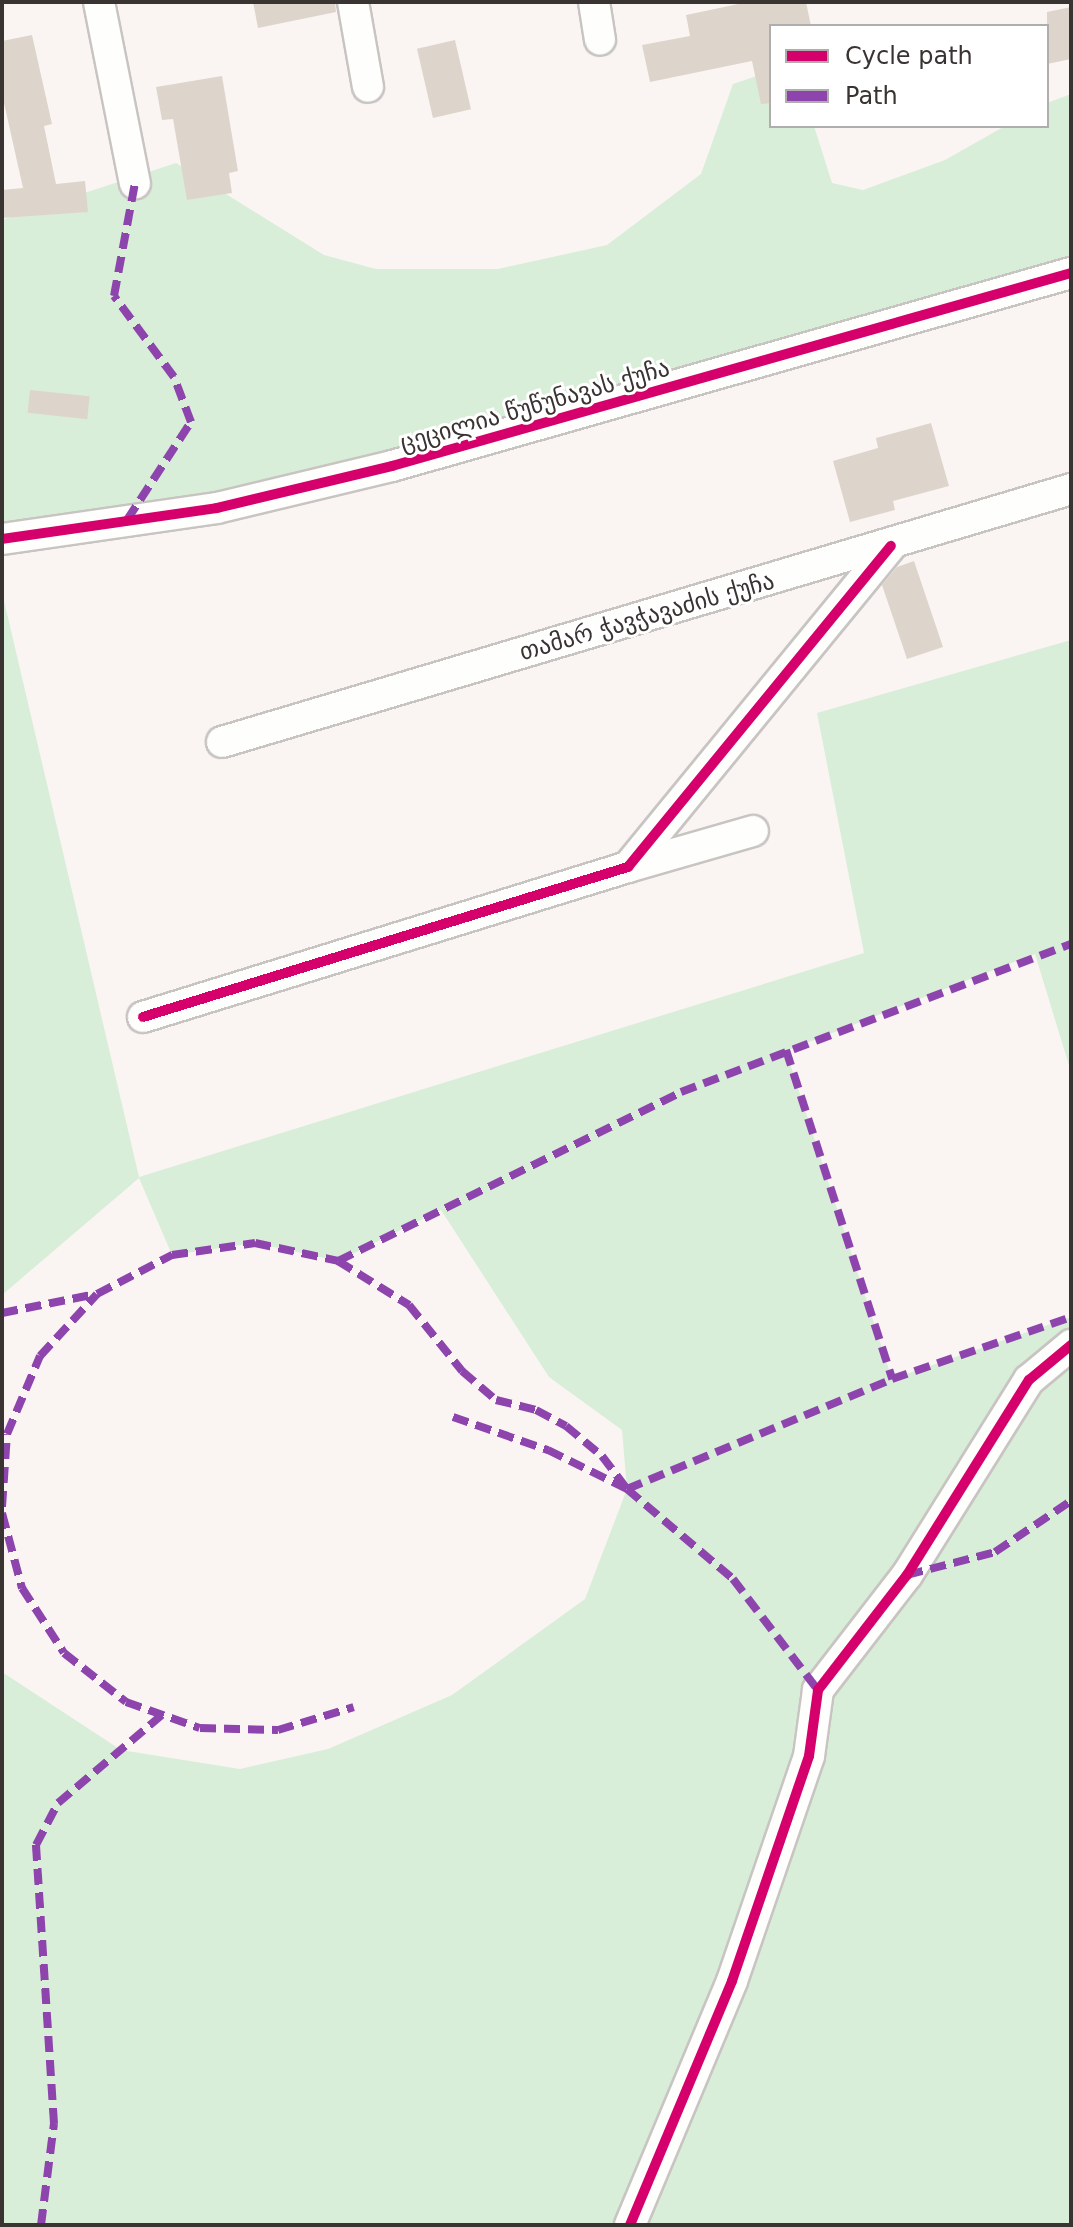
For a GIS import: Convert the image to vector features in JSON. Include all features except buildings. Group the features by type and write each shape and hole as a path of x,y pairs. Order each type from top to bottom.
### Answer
{"street":[{"path":"99,2 135,183"},
{"path":"353,2 368,87"},
{"path":"594,2 600,40"},
{"name":"ცეცილია წუწუნავას ქუჩა","path":"2,539 217,508 392,466 1071,273"},
{"name":"თამარ ჭავჭავაძის ქუჩა","path":"222,742 891,546 1071,489"},
{"path":"628,867 891,546"},
{"path":"143,1017 753,831"},
{"path":"630,2225 737,1966 809,1756 818,1690 907,1575 1029,1380 1071,1345"}],"green space":[{"path":"769,72 769,128 815,128 832,183 863,190 945,160 1001,128 1049,128 1049,102 1071,94 1071,273 392,466 2,539 2,220 176,163 324,255 376,269 498,269 607,245 701,174 733,84"},
{"path":"2,592 139,1177 864,953 817,713 1071,640 1071,1072 1035,954 786,1051 892,1379 1071,1317 1071,2225 2,2225 2,1672 121,1750 240,1769 328,1749 452,1695 585,1599 627,1489 622,1430 549,1377 441,1210 338,1261 255,1243 172,1255 139,1178 2,1295"}],"marked path":[{"path":"127,520 191,422 174,377 114,296 135,183"},
{"path":"338,1261 681,1092 1071,944"},
{"path":"786,1050 892,1379"},
{"path":"2,1507 7,1434 40,1356 97,1294 172,1255 255,1243 338,1261 409,1305 462,1371 496,1400 536,1410 566,1426 602,1456 627,1489 892,1379 1071,1317"},
{"path":"2,1313 96,1294"},
{"path":"453,1417 548,1450 627,1489 733,1579 818,1690"},
{"path":"907,1575 995,1552 1071,1501"},
{"path":"2,1513 22,1588 64,1653 126,1702 200,1728 278,1730 354,1707"},
{"path":"41,2225 54,2124 36,1845 58,1803 163,1714"}],"cycle path":[{"path":"2,539 217,508 392,466 1071,273"},
{"path":"143,1017 628,867 891,546"},
{"path":"630,2225 732,1981 809,1756 818,1690 907,1575 1029,1380 1071,1345"}]}
